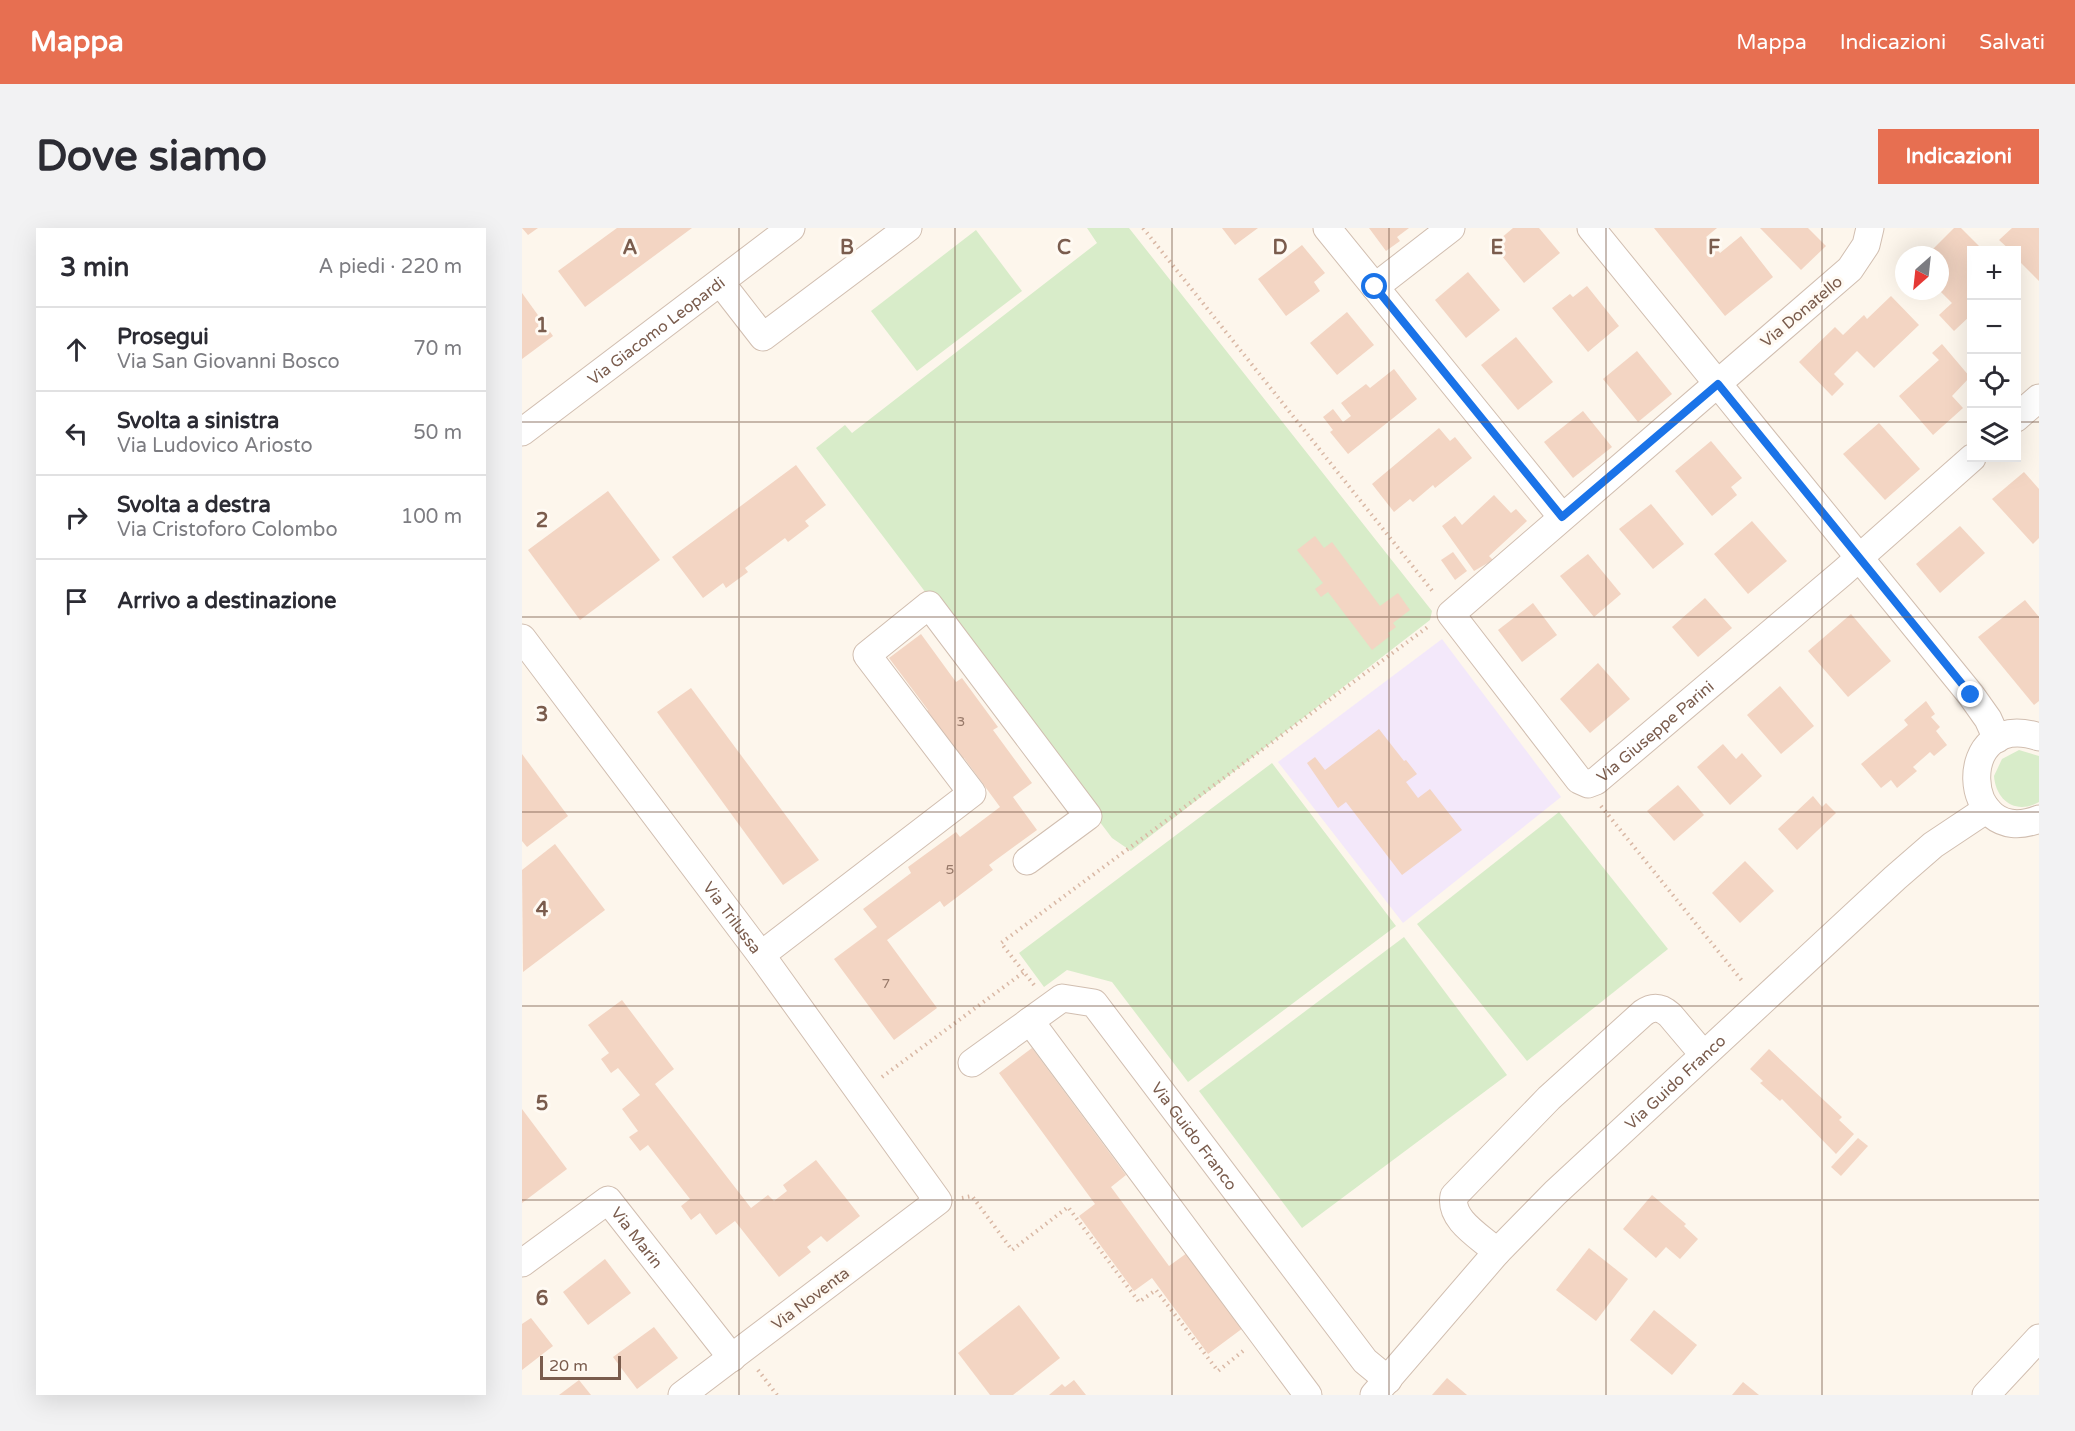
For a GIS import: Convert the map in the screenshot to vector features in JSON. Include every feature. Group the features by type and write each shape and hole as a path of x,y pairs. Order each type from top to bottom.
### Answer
{"street":[{"name":"Via Giacomo Leopardi","path":"523,429 721,283 791,228"},
{"path":"721,283 763,337 908,228"},
{"path":"1327,228 1562,517"},
{"path":"1375,287 1451,228"},
{"path":"1591,228 1971,695 1988,719 1997,739"},
{"name":"Via Donatello","path":"1451,614 1850,269 1866,245 1870,228"},
{"path":"2021,414 2039,398"},
{"path":"1859,558 1967,462"},
{"name":"Via Giuseppe Parini","path":"1451,614 1579,780 1588,784 1596,781 1859,558"},
{"path":"760,954 972,793 867,655 929,605 1088,816 1027,861"},
{"name":"Via Trilussa","path":"522,638 760,954 938,1201"},
{"path":"2039,737 2027,733 2011,733 1997,739 1986,748 1975,771 1979,798 1994,814 2039,842"},
{"path":"1994,814 2015,823 2039,819"},
{"name":"Via Guido Franco","path":"972,1063 1062,998 1094,1004 1365,1361 1381,1388 1497,1252 1555,1193 1703,1054 1925,852 1994,814"},
{"path":"1497,1252 1457,1216 1453,1204 1454,1196 1549,1098 1643,1013 1652,1008 1664,1010 1670,1015 1703,1054"},
{"path":"1041,1013 1263,1335 1308,1395"},
{"name":"Via Marin","path":"522,1263 608,1200 732,1358"},
{"name":"Via Noventa","path":"682,1395 938,1201"},
{"path":"2001,1390 2039,1338"}],"path":[{"path":"1041,1013 1024,972 1001,943 1436,621 1451,614 1143,228"},
{"path":"861,1092 1024,972"},
{"path":"938,1201 972,1196 1012,1250 1068,1207 1139,1302 1156,1290 1218,1371 1263,1335"}],"shaded area":[{"path":"1442,639 1561,797 1403,923 1278,762"}],"green space":[{"path":"1087,228 1129,228 1432,611 1430,620 1131,851 1112,838 816,448 845,425 852,433 1097,243"},
{"path":"976,230 1022,291 917,371 871,311"},
{"path":"2019,750 2039,756 2039,802 2031,806 2015,806 2003,799 1994,776 2002,759"},
{"path":"1272,763 1396,926 1188,1082 1112,982 1067,970 1044,987 1019,953"},
{"path":"1559,812 1668,949 1527,1061 1417,924"},
{"path":"1404,937 1507,1075 1302,1228 1199,1091"}],"building":[{"path":"522,228 538,228 528,235"},
{"path":"617,228 692,228 585,307 558,271"},
{"path":"1222,228 1258,228 1235,245"},
{"path":"1369,228 1409,228 1397,237 1400,241 1386,251"},
{"path":"1513,228 1539,228 1560,253 1524,283 1493,245"},
{"path":"1654,228 1717,228 1706,237 1720,253 1741,236 1773,277 1725,316"},
{"path":"1760,228 1808,228 1826,246 1801,270"},
{"path":"1954,228 1961,228 1979,246 1967,246 1967,319 1954,331 1939,315 1952,303 1949,300 1949,246 1936,246"},
{"path":"2012,228 2039,228 2039,281 2021,263 2021,246 2006,246 1999,240"},
{"path":"1302,245 1325,273 1314,282 1320,291 1286,316 1258,279"},
{"path":"1468,272 1500,310 1466,338 1435,300"},
{"path":"1587,286 1619,326 1588,352 1552,308 1570,294 1573,297"},
{"path":"522,293 553,336 522,359"},
{"path":"1891,296 1919,325 1874,368 1857,351 1834,374 1844,384 1832,396 1799,362 1835,327 1843,335 1864,315 1867,319"},
{"path":"1347,312 1374,345 1337,375 1310,343"},
{"path":"1516,337 1553,382 1518,410 1481,365"},
{"path":"1942,344 1967,373 1967,380 1952,396 1963,408 1933,435 1899,396 1939,360 1932,353"},
{"path":"1637,351 1672,394 1638,422 1603,379"},
{"path":"1394,369 1417,399 1348,454 1330,432 1333,430 1323,417 1333,409 1343,422 1351,416 1341,403 1366,384 1370,388"},
{"path":"1583,411 1612,447 1573,478 1544,442"},
{"path":"1879,423 1920,469 1885,500 1843,454"},
{"path":"1439,428 1450,441 1455,437 1472,458 1435,488 1433,485 1413,502 1410,499 1394,512 1372,484"},
{"path":"1711,441 1742,478 1731,487 1737,495 1712,516 1675,471"},
{"path":"796,465 826,505 805,521 809,526 788,542 785,538 745,568 748,572 726,588 723,583 703,598 672,557"},
{"path":"2024,472 2039,489 2039,538 2033,544 1992,499"},
{"path":"608,491 660,560 580,620 528,550"},
{"path":"1494,495 1511,513 1516,509 1527,521 1489,556 1493,560 1474,571 1442,526 1455,516 1462,525"},
{"path":"1651,504 1684,544 1653,569 1619,529"},
{"path":"1752,521 1787,561 1748,594 1714,554"},
{"path":"1960,526 1985,553 1940,593 1916,564"},
{"path":"1315,536 1324,548 1332,542 1380,606 1398,593 1410,610 1393,623 1396,627 1388,633 1390,636 1372,650 1328,592 1321,597 1315,589 1323,583 1297,550"},
{"path":"1453,552 1467,571 1455,580 1441,560"},
{"path":"1588,554 1621,594 1594,617 1560,576"},
{"path":"1705,598 1732,628 1698,657 1672,627"},
{"path":"2025,600 2039,617 2039,701 2034,705 1978,637"},
{"path":"1533,603 1557,635 1522,662 1498,630"},
{"path":"1851,614 1891,661 1848,697 1808,651"},
{"path":"921,634 956,682 962,678 998,727 993,730 1032,783 1013,797 1037,830 989,865 993,870 944,907 940,901 887,940 937,1008 894,1040 834,959 877,927 863,909 911,873 908,867 956,832 960,837 1000,807 964,758 959,762 923,714 928,710 889,658"},
{"path":"1598,663 1630,699 1590,733 1560,699"},
{"path":"1780,686 1814,726 1781,754 1747,715"},
{"path":"691,688 819,860 783,885 657,712"},
{"path":"1926,701 1935,714 1931,717 1940,727 1936,731 1947,745 1934,756 1930,752 1913,767 1917,771 1897,788 1891,780 1881,788 1861,764 1908,725 1904,720"},
{"path":"1379,729 1417,774 1406,782 1418,798 1430,789 1462,830 1402,875 1346,802 1338,808 1307,763 1315,757 1325,770"},
{"path":"1723,744 1736,759 1742,753 1762,776 1730,805 1697,767"},
{"path":"522,754 568,816 527,847 522,841"},
{"path":"1678,785 1704,815 1674,841 1647,811"},
{"path":"1813,796 1822,807 1826,803 1836,813 1797,850 1778,829"},
{"path":"555,844 605,910 523,972 522,870"},
{"path":"1745,861 1774,891 1740,923 1712,893"},
{"path":"622,1000 674,1069 655,1084 751,1208 768,1195 774,1201 787,1191 783,1185 816,1160 860,1216 827,1242 821,1236 807,1247 811,1252 779,1277 735,1221 716,1235 700,1213 691,1220 681,1206 690,1199 648,1145 640,1151 629,1137 638,1131 622,1109 640,1095 618,1068 611,1073 601,1059 609,1053 588,1025"},
{"path":"1032,1048 1126,1175 1111,1187 1169,1266 1187,1253 1243,1328 1208,1354 1152,1278 1134,1291 1079,1216 1095,1204 999,1073"},
{"path":"1769,1049 1842,1117 1839,1120 1854,1134 1836,1154 1782,1099 1780,1101 1760,1083 1763,1081 1750,1069"},
{"path":"522,1109 567,1169 522,1203"},
{"path":"1858,1138 1868,1146 1841,1176 1831,1167"},
{"path":"1652,1195 1686,1224 1684,1226 1698,1239 1680,1259 1666,1247 1656,1258 1623,1229"},
{"path":"1589,1248 1628,1279 1596,1321 1556,1290"},
{"path":"605,1259 631,1293 588,1325 563,1292"},
{"path":"1019,1305 1060,1358 1013,1395 990,1395 958,1353"},
{"path":"1654,1310 1697,1345 1672,1375 1630,1340"},
{"path":"531,1318 553,1346 522,1370 522,1324"},
{"path":"654,1327 678,1358 637,1389 613,1357"},
{"path":"1447,1378 1467,1395 1432,1395"},
{"path":"579,1380 591,1395 559,1395"},
{"path":"1074,1380 1086,1395 1049,1395 1062,1384 1065,1387"},
{"path":"1743,1382 1759,1395 1732,1395"}],"route":[{"path":"1375,287 1562,517 1718,384 1971,695"}]}
